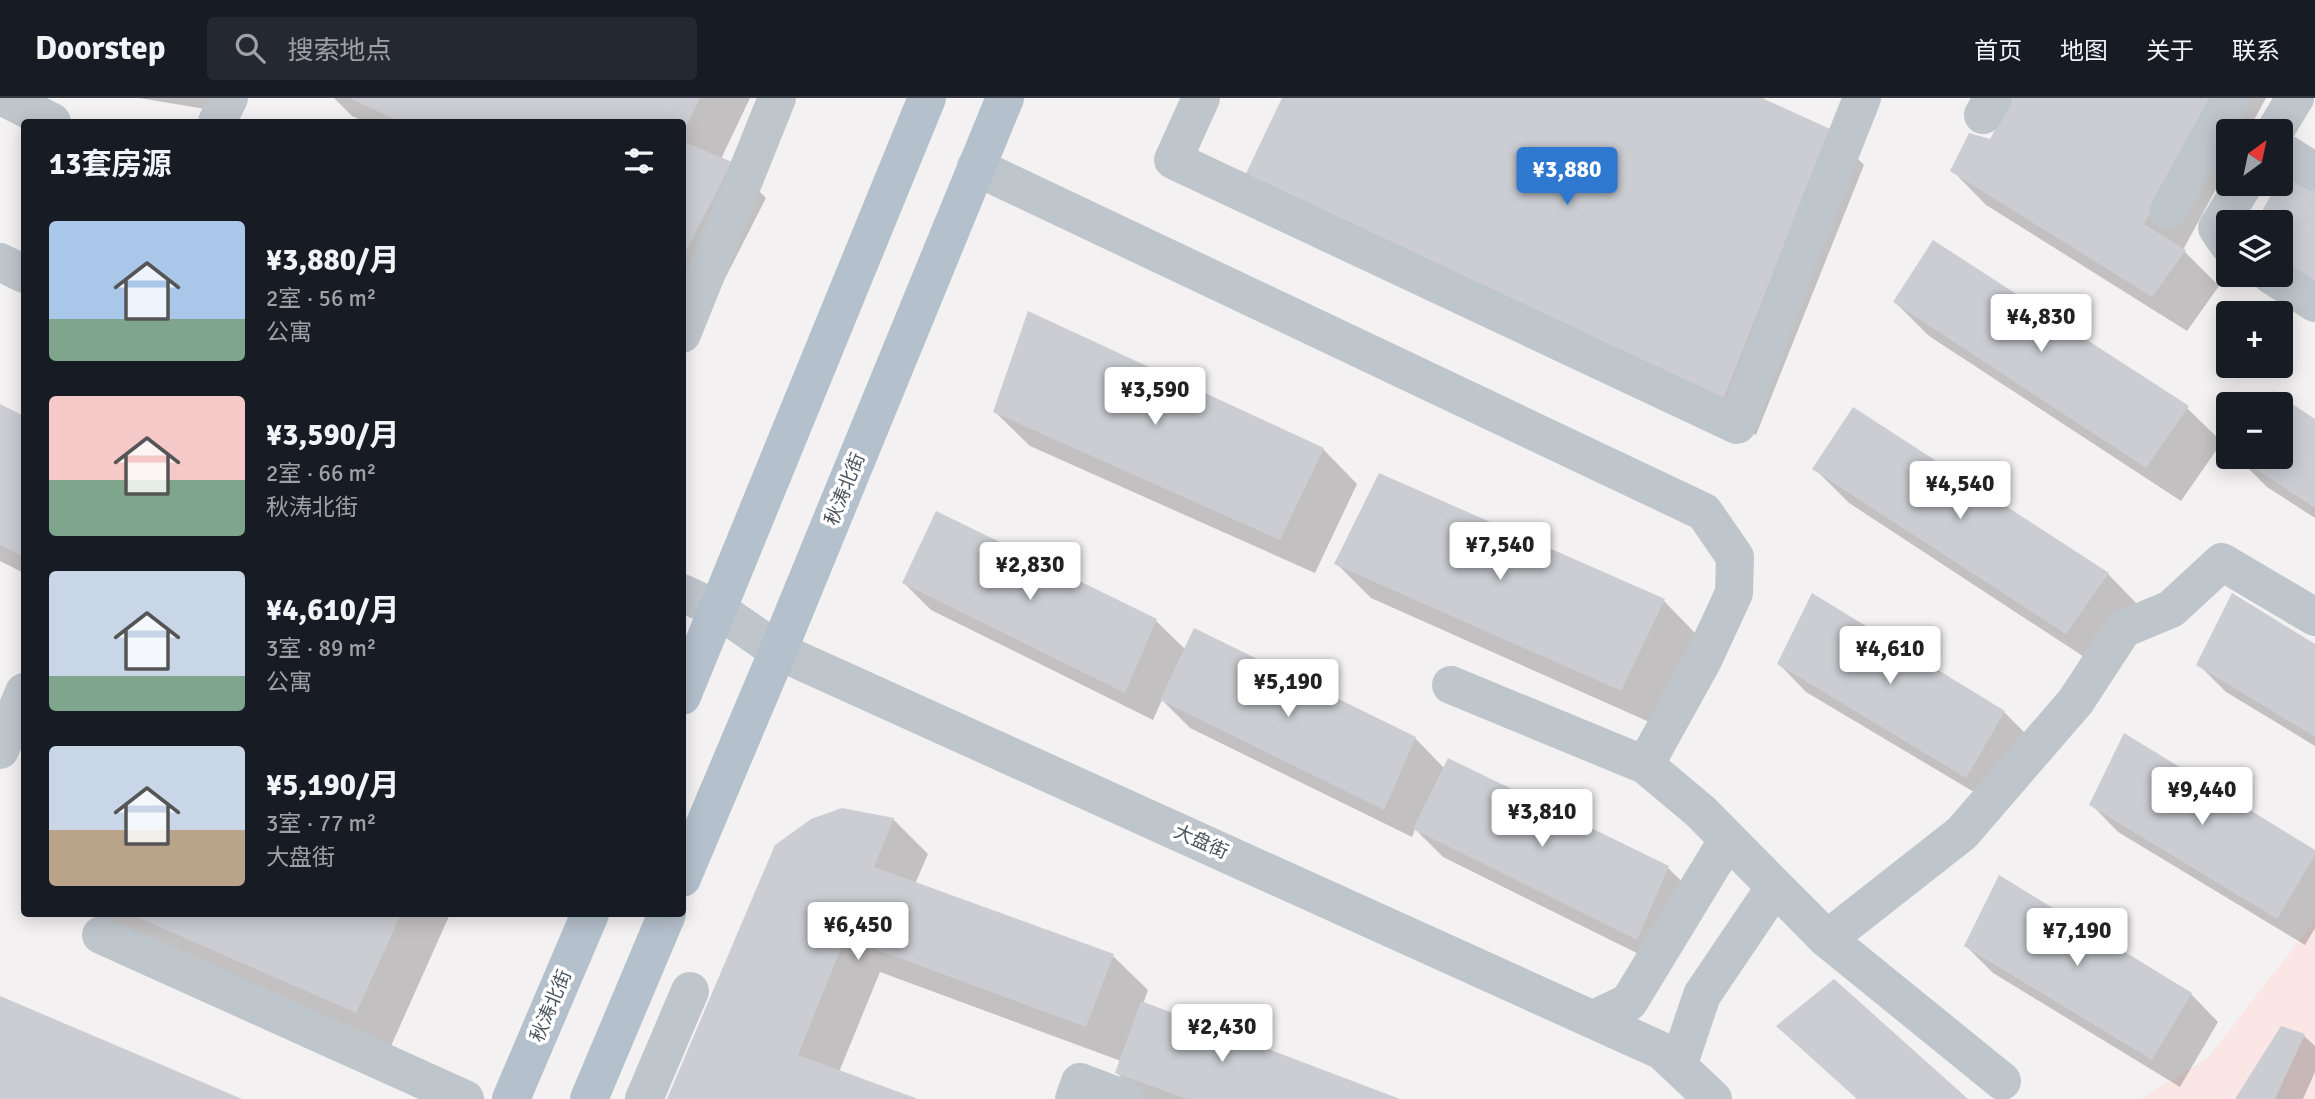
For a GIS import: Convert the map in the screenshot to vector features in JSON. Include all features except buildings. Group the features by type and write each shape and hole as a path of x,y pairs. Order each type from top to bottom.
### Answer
{"main road":[{"path":"686,687 927,98"},
{"name":"秋涛北街","path":"686,869 1004,98"},
{"name":"秋涛北街","path":"511,1099 589,917"},
{"path":"589,1099 666,917"}],"street":[{"path":"5,98 46,119"},
{"path":"218,119 229,98"},
{"path":"686,324 777,98"},
{"path":"1200,98 1173,160 1737,425 1862,98"},
{"path":"2169,210 2231,98"},
{"path":"2282,119 2295,98"},
{"path":"2293,158 2315,172"},
{"path":"976,167 1704,512 1735,557 1734,593 1703,660 1645,765"},
{"path":"0,262 21,272"},
{"path":"2290,287 2315,303"},
{"path":"1827,939 1962,833 2077,701 2123,629 2171,609 2222,562 2315,617"},
{"name":"大盘街","path":"686,595 719,610 778,651 1662,1051 1713,1099"},
{"path":"1451,685 1645,765 1700,811 1827,939 2002,1082"},
{"path":"0,750 21,699"},
{"path":"1594,1019 1629,1002 1728,839"},
{"path":"1678,1066 1702,995 1775,887"},
{"path":"101,935 465,1099"},
{"path":"644,1099 690,991"},
{"path":"1074,1099 1080,1082 1125,1099"}],"shaded area":[{"path":"2315,920 2315,1099 2140,1099 2207,1059"}]}
